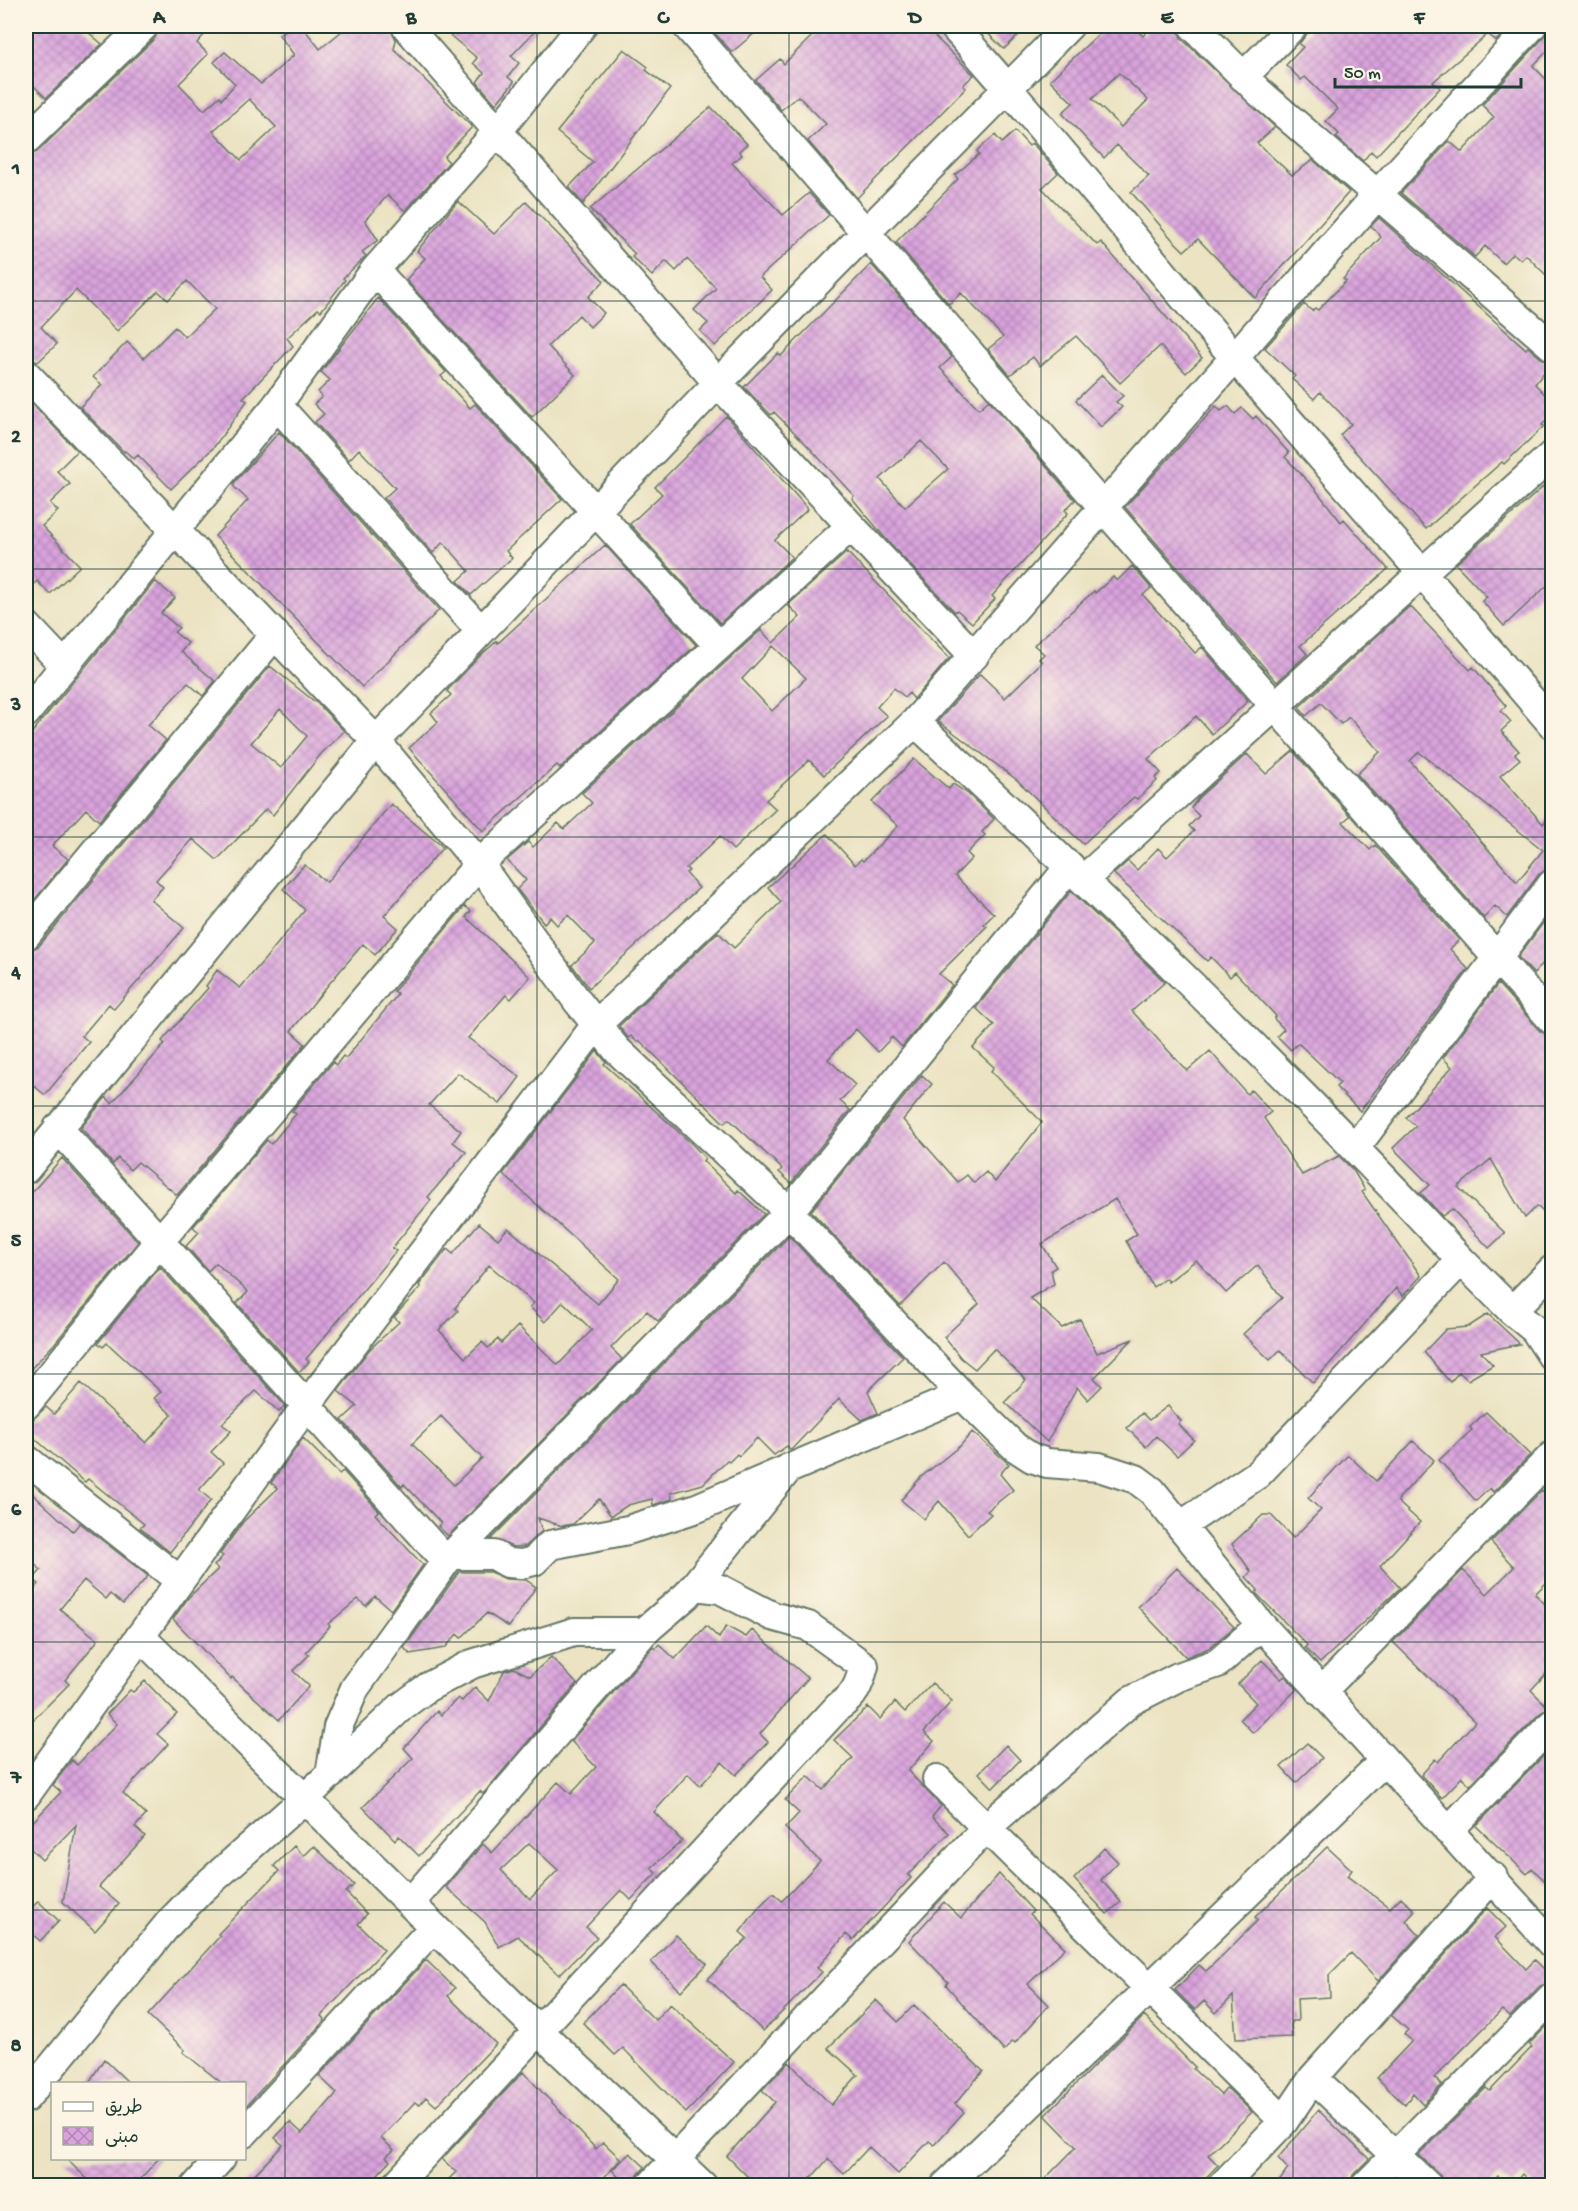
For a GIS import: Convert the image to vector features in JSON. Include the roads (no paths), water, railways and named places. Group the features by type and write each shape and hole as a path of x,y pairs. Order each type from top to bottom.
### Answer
{"street":[{"path":"26,140 144,26"},
{"path":"406,26 718,383 974,657"},
{"path":"26,713 277,405 375,270 498,131 582,26"},
{"path":"687,26 1106,507 1274,705 1552,1020"},
{"path":"953,26 1008,87 1234,357 1423,572 1552,724"},
{"path":"27,1163 376,741 718,383 1069,26"},
{"path":"1193,26 1243,77 1552,345"},
{"path":"1243,77 1293,26"},
{"path":"26,1795 306,1406 596,1025 915,722 1106,507 1377,195 1532,26"},
{"path":"375,270 719,646"},
{"path":"26,374 376,741 479,864 596,1025 637,1069 789,1212 962,1395 1015,1447 1032,1458 1047,1463 1099,1467 1136,1479 1152,1491 1182,1525 1261,1625 1552,1944"},
{"path":"277,405 481,631"},
{"path":"330,1775 338,1727 355,1688 449,1558 789,1212 1077,873 1274,705 1552,455"},
{"path":"26,1405 159,1242 479,864 851,526"},
{"path":"26,625 64,665"},
{"path":"26,935 275,634"},
{"path":"915,722 1077,873 1356,1148 1461,1260 1512,1311 1535,1330 1552,1356"},
{"path":"1356,1148 1498,960 1552,884"},
{"path":"58,1128 306,1406 449,1558"},
{"path":"1182,1525 1243,1485 1266,1466 1461,1260"},
{"path":"1512,1311 1552,1270"},
{"path":"449,1558 494,1555 508,1563 522,1564 534,1561 550,1545 628,1530 664,1519 962,1395"},
{"path":"26,1459 179,1580"},
{"path":"1322,1692 1550,1463"},
{"path":"410,1903 644,1632 679,1604 695,1586 789,1468"},
{"path":"395,2186 858,1688 864,1666 808,1626 772,1616 720,1589 695,1586"},
{"path":"650,2186 986,1828 1131,1701 1178,1677 1218,1663 1261,1625"},
{"path":"26,2098 169,1923 201,1890 415,1696 472,1664 574,1632 644,1632"},
{"path":"140,1636 538,2031 703,2186"},
{"path":"1448,1831 1552,1724"},
{"path":"945,2186 1383,1761"},
{"path":"938,1779 1147,1989 1284,2121"},
{"path":"1222,2186 1284,2121 1313,2078 1493,1877"},
{"path":"246,2131 434,1927"},
{"path":"1365,2186 1552,1998"},
{"path":"1313,2078 1428,2186"},
{"path":"196,2186 219,2160"}]}
